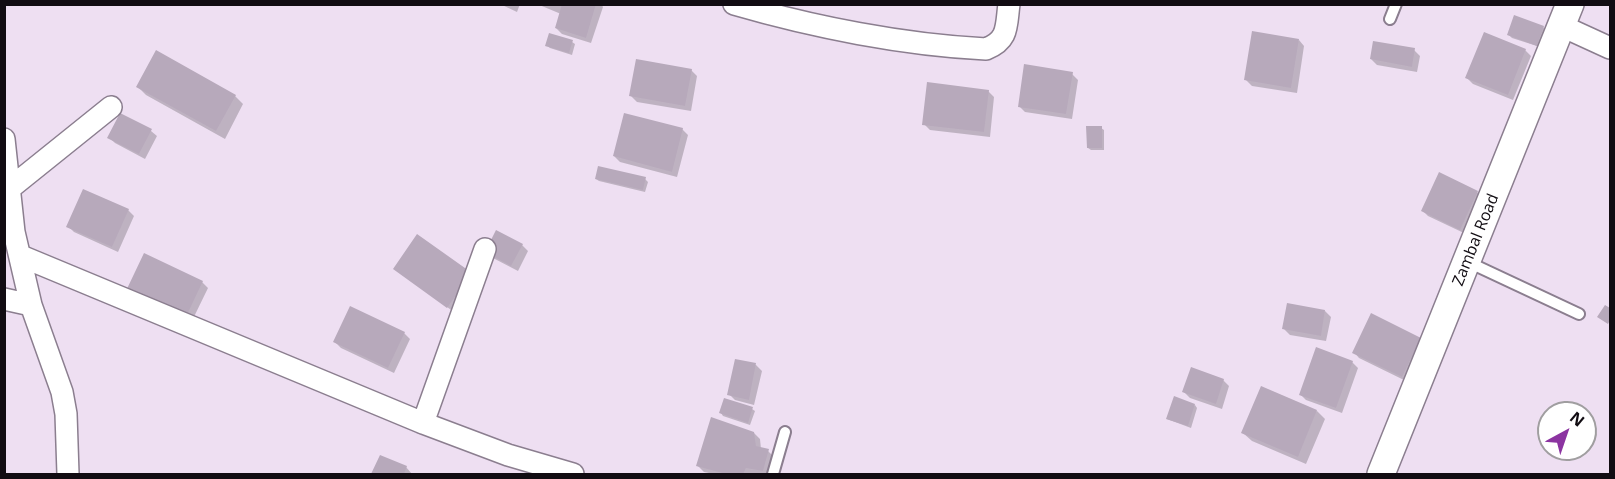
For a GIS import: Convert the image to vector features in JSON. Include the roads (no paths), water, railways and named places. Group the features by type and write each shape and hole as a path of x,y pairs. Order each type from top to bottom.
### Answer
{"street":[{"path":"734,4 870,36 986,49 998,44 1004,37 1009,4"},
{"path":"1566,15 1611,48"},
{"name":"Zambal Road","path":"1381,474 1566,15"},
{"path":"9,189 111,107"},
{"path":"4,140 14,232 31,305 62,392 66,414 68,474"},
{"path":"423,423 485,249"},
{"path":"21,256 423,423 508,455 573,474"},
{"path":"4,299 31,305"}],"lane":[{"path":"1390,19 1396,4"},
{"path":"1467,262 1579,314"},
{"path":"773,474 785,432"}]}
